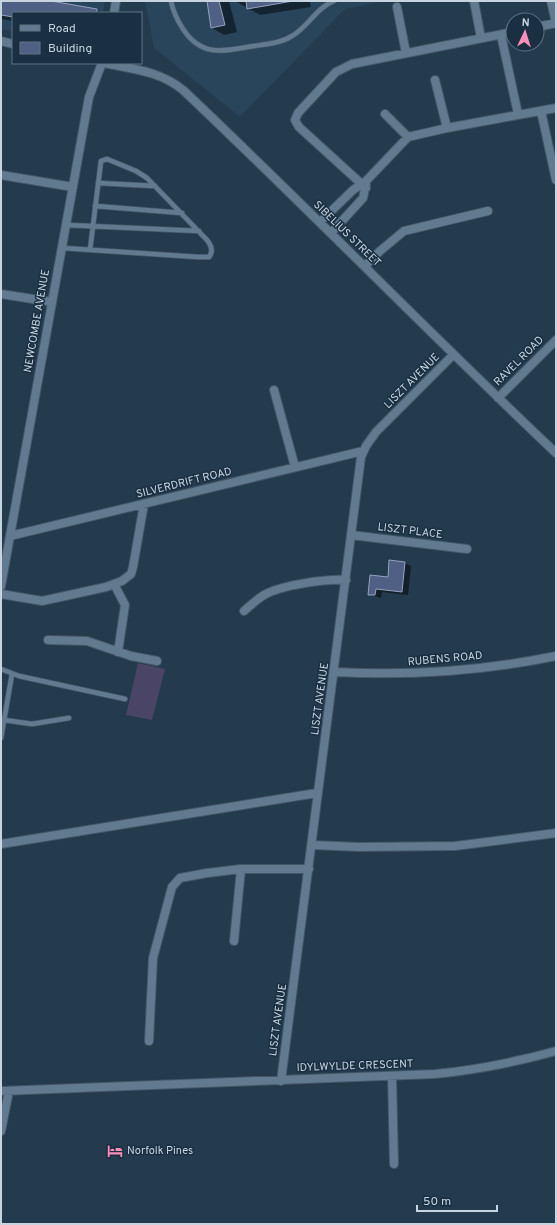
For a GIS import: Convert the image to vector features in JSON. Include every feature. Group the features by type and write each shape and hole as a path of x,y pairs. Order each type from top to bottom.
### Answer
{"street":[{"path":"114,12 116,1"},
{"path":"474,1 482,38"},
{"path":"545,25 556,23 551,1"},
{"path":"397,7 406,53"},
{"path":"364,185 299,127 295,120 296,116 336,72 346,65 505,34"},
{"path":"501,35 518,114"},
{"path":"1,41 12,44"},
{"name":"NEWCOMBE AVENUE","path":"1,586 90,97 103,64"},
{"name":"SIBELIUS STREET","path":"108,64 154,74 178,86 365,266 453,355 556,453"},
{"path":"435,80 447,128"},
{"path":"320,222 364,185 408,137 518,114 556,108"},
{"path":"541,111 556,180"},
{"path":"384,114 408,137"},
{"path":"1,175 73,187"},
{"path":"331,233 363,198 364,185"},
{"path":"365,266 404,231 488,211"},
{"path":"1,294 52,302"},
{"name":"RAVEL ROAD","path":"498,398 556,340"},
{"name":"LISZT AVENUE","path":"281,1080 309,869 317,794 335,672 351,535 363,452 380,427 453,355"},
{"path":"274,390 294,467"},
{"name":"SILVERDRIFT ROAD","path":"10,536 294,467 363,452"},
{"path":"1,594 42,601 114,584 131,574 144,504"},
{"name":"LISZT PLACE","path":"351,535 467,549"},
{"path":"244,611 260,598 271,592 323,580 346,580"},
{"path":"114,584 125,605 118,652"},
{"path":"48,640 87,641 118,652 157,661"},
{"name":"RUBENS ROAD","path":"335,672 396,674 424,673 501,665 556,656"},
{"path":"1,844 317,794"},
{"path":"312,845 359,847 455,846 556,833"},
{"path":"149,1041 153,958 172,887 176,881 184,876 241,869 309,869"},
{"path":"234,941 241,869"},
{"name":"IDYLWYLDE CRESCENT","path":"1,1131 5,1091 392,1076 475,1070 519,1061 556,1051"},
{"path":"392,1076 394,1164"}],"lane":[{"path":"171,1 178,22 198,46 205,49 230,50 274,43 292,37 326,4 334,1"},
{"path":"62,248 90,250 209,257 212,251 211,244 155,186 136,171 108,159 101,161 90,250"},
{"path":"98,183 155,186"},
{"path":"95,206 182,213"},
{"path":"66,224 199,231"},
{"path":"1,669 12,674 125,699"},
{"path":"1,738 12,674"},
{"path":"4,720 32,724 69,718"}],"shaded area":[{"path":"1,1 105,1 103,12 12,12 12,31 1,29"},
{"path":"145,1 384,1 345,9 240,117 154,48"},
{"path":"138,663 165,669 152,720 126,715"}],"building":[{"path":"1,1 51,1 97,9 97,12 12,12 12,17 1,15"},
{"path":"207,1 219,1 225,25 211,28"},
{"path":"246,1 293,1 247,9"},
{"path":"389,560 405,562 402,592 376,589 375,595 368,595 370,575 388,577"}],"place":[{"name":"Norfolk Pines","path":"115,1151"}]}
